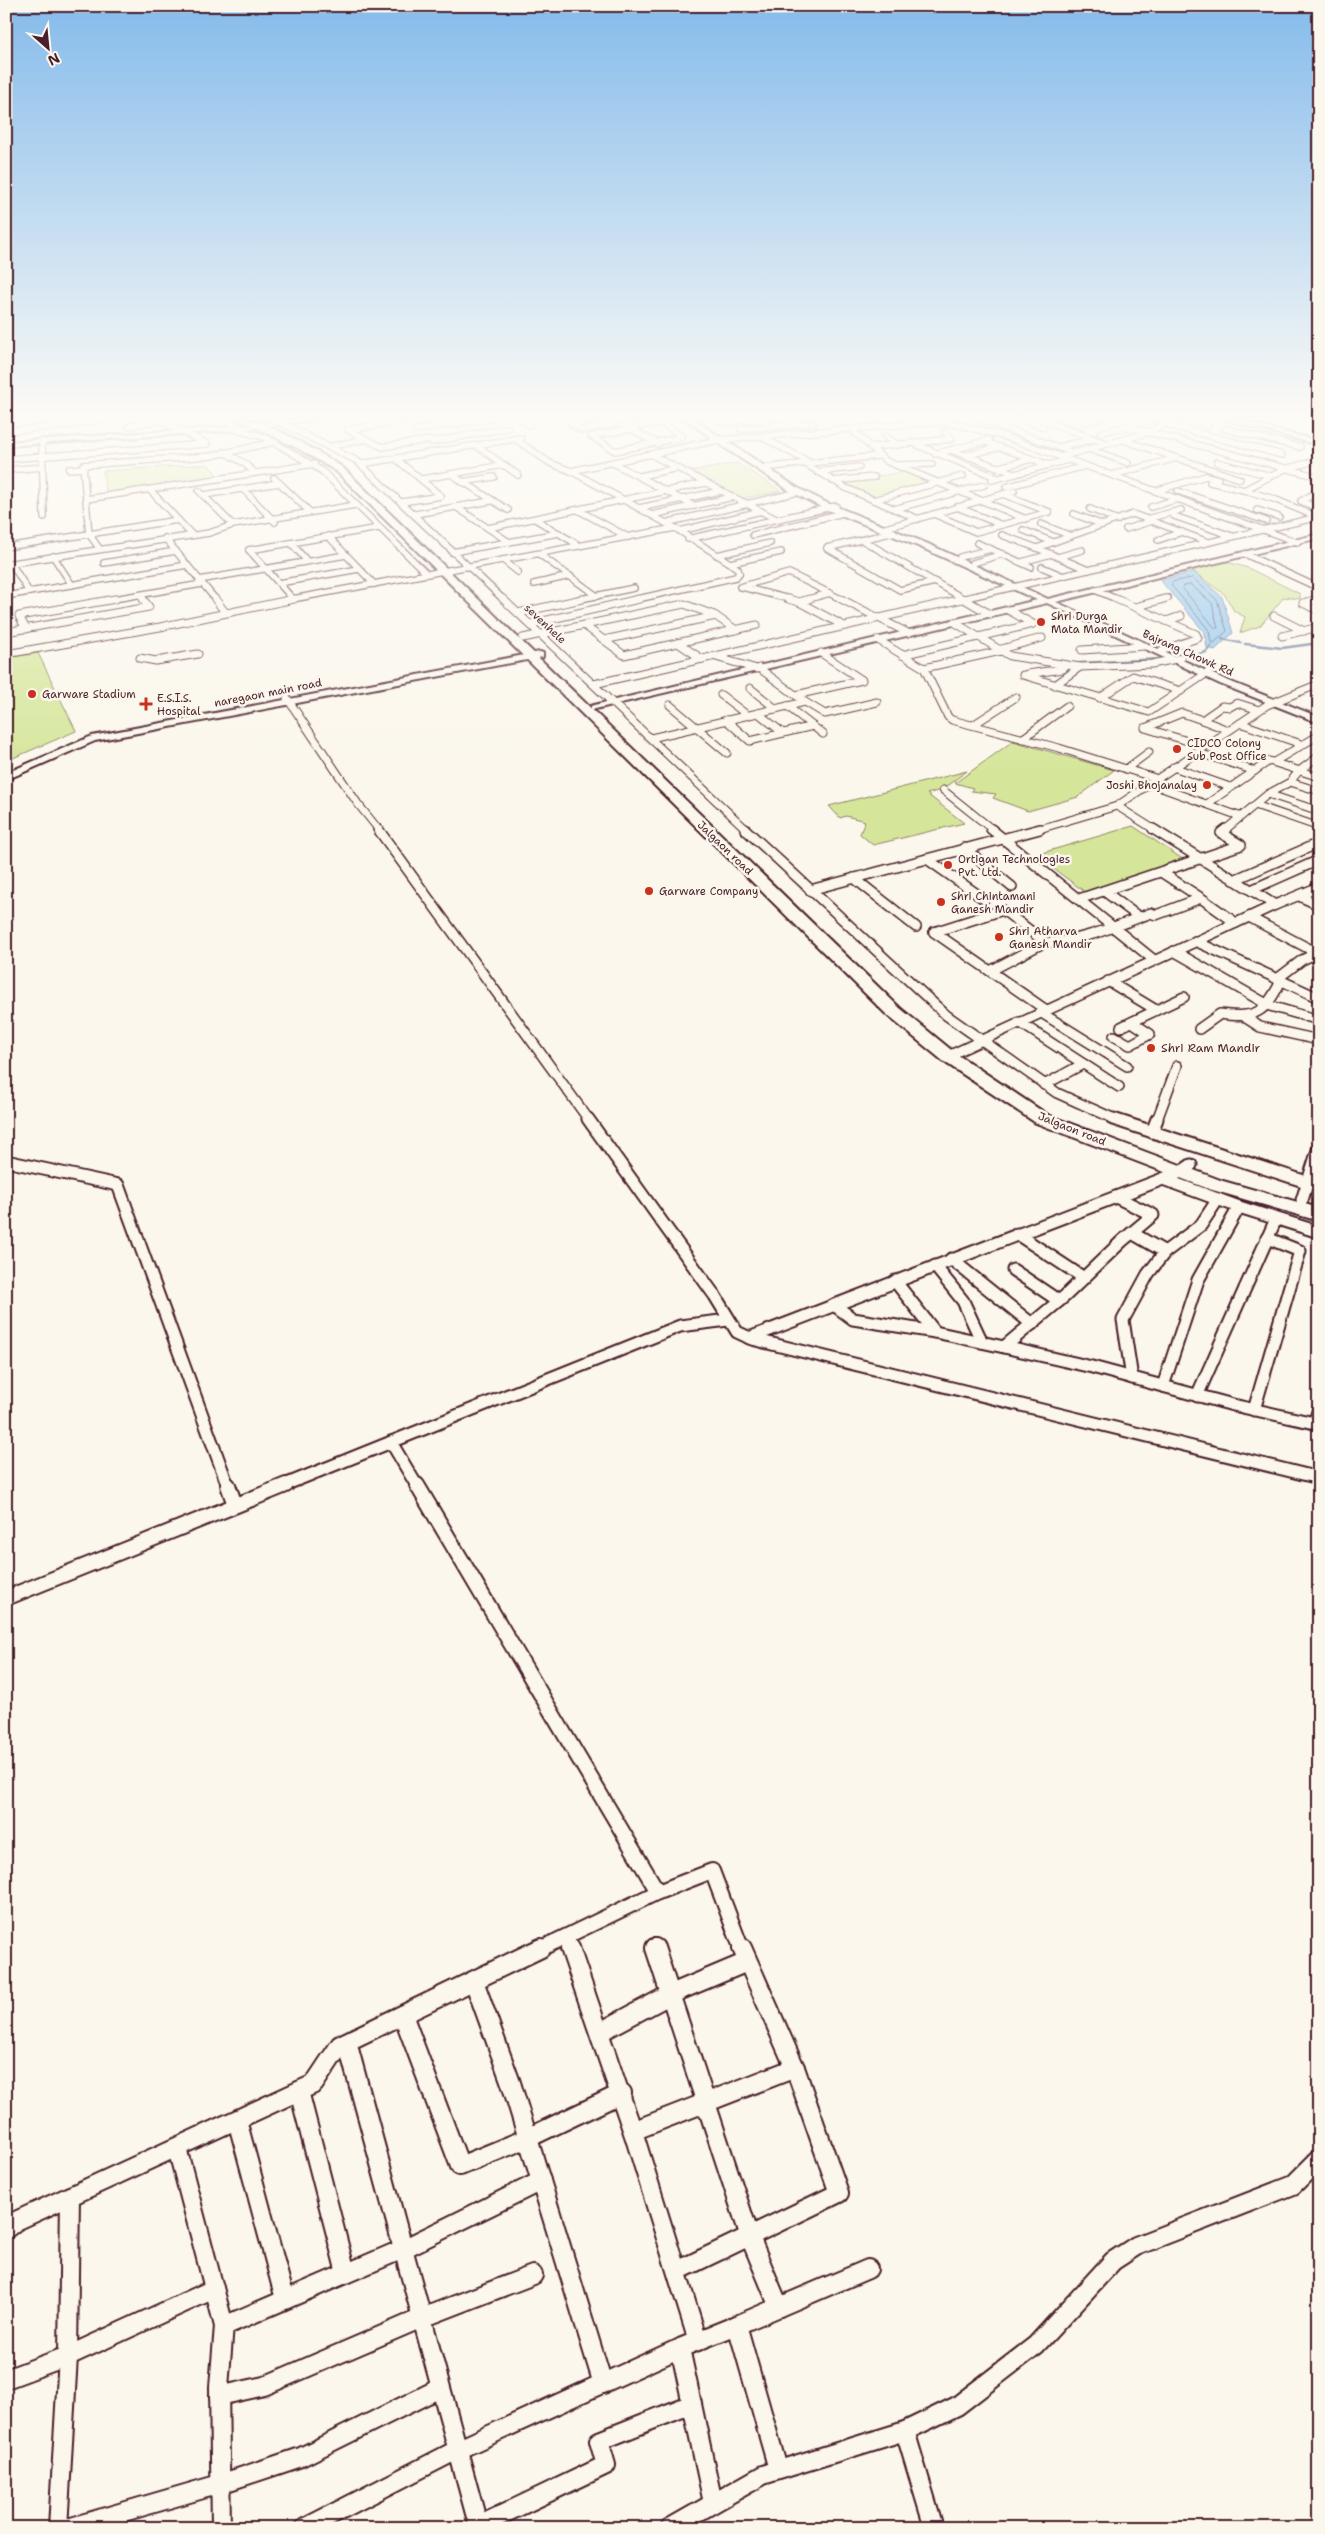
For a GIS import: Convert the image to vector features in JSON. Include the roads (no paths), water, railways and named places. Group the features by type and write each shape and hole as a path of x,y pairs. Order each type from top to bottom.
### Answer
{"highway":[{"name":"Jalgaon road","path":"403,536 448,570 523,638 534,654 594,708 886,992 953,1053"},
{"name":"Jalgaon road","path":"414,536 894,1012 1042,1119 1186,1169 1319,1205"},
{"name":"Jalgaon road","path":"1186,1169 1216,1185 1319,1215"}],"street":[{"path":"6,547 74,536"},
{"path":"89,536 104,564 114,577"},
{"path":"30,592 8,564 181,536"},
{"path":"293,599 248,550 327,536"},
{"path":"328,536 374,584"},
{"path":"396,536 427,574"},
{"name":"sevenhele","path":"437,536 918,991 980,1040 1044,1085 1102,1115 1319,1186"},
{"path":"500,536 509,542"},
{"path":"452,552 541,536"},
{"path":"564,536 580,546"},
{"path":"678,536 731,570 739,573"},
{"path":"688,536 730,563 738,569 739,573"},
{"path":"683,540 699,536"},
{"path":"872,536 828,548 900,590 935,582"},
{"path":"904,536 1018,586"},
{"path":"906,536 960,557 1049,601"},
{"path":"1024,536 1045,545"},
{"path":"1038,536 1053,542"},
{"path":"1055,536 1062,539"},
{"path":"1021,550 1045,545 1071,536"},
{"path":"1158,540 1169,536"},
{"path":"1193,536 1208,542"},
{"path":"594,684 1233,536"},
{"path":"1283,536 1298,542"},
{"path":"594,708 1318,536"},
{"path":"6,654 160,627 225,612 628,537"},
{"path":"165,538 225,612"},
{"path":"1002,538 1011,539 1088,570"},
{"path":"862,540 990,614"},
{"path":"291,543 307,561"},
{"path":"717,555 770,543"},
{"path":"977,543 990,546 1031,567"},
{"path":"960,557 990,546"},
{"path":"1022,562 1082,550"},
{"path":"104,564 176,551"},
{"path":"730,563 781,552"},
{"path":"539,554 597,596"},
{"path":"973,563 1003,554"},
{"path":"1245,554 1319,588"},
{"path":"26,629 19,616 140,595 265,568 346,555"},
{"path":"52,556 72,585"},
{"path":"1013,559 1003,561 1044,580"},
{"path":"503,560 518,572"},
{"path":"6,596 187,565"},
{"path":"1042,567 1063,576"},
{"path":"278,583 360,568"},
{"path":"530,624 736,577 739,573"},
{"path":"844,626 799,602 740,586 789,573 908,633"},
{"path":"534,584 570,576"},
{"path":"518,613 634,588"},
{"path":"1095,590 1196,634 1198,638 1162,650"},
{"path":"799,602 830,593"},
{"path":"6,632 149,607 140,595"},
{"path":"1135,607 1168,598"},
{"path":"1319,599 1303,603 1319,611"},
{"name":"Bajrang Chowk Rd","path":"1049,601 1145,646 1319,720"},
{"name":"Bajrang Chowk Rd","path":"1049,601 1179,659"},
{"path":"523,638 684,604 716,616 736,630"},
{"path":"902,655 1033,624 1008,610"},
{"path":"604,640 716,616"},
{"path":"1166,621 1181,616"},
{"path":"1274,616 1304,631"},
{"path":"954,622 1000,650 1022,659 1080,668"},
{"path":"585,626 624,655 757,625"},
{"path":"1282,636 1319,627"},
{"path":"924,668 1042,638"},
{"path":"878,640 924,668 948,717 1155,778"},
{"path":"678,643 702,659"},
{"path":"1082,650 1145,646"},
{"path":"796,696 862,680 821,653"},
{"path":"140,658 156,661 198,654"},
{"name":"naregaon main road","path":"6,772 83,738 534,654"},
{"path":"714,657 758,669 825,714 877,702"},
{"path":"1179,659 1136,666 1080,668 1023,675 1149,712 1209,672"},
{"path":"1055,685 1080,668"},
{"path":"1100,698 1133,676 1182,691"},
{"path":"810,890 964,848 1005,839 1117,806 1155,778 1228,730 1240,717 1317,686"},
{"path":"750,688 776,708"},
{"path":"721,695 747,716"},
{"path":"972,725 1016,697"},
{"path":"288,700 358,804 499,994 709,1289 737,1332 749,1338 1319,1478"},
{"name":"naregaon main road","path":"6,777 86,740 288,700"},
{"name":"Bajrang Chowk Rd","path":"1277,701 1319,716"},
{"path":"651,738 805,702"},
{"path":"1202,720 1222,706 1230,707 1236,703 1259,710"},
{"path":"670,705 727,754"},
{"path":"786,706 823,734"},
{"path":"1022,738 1067,706"},
{"path":"1218,708 1301,744"},
{"path":"758,713 784,733"},
{"path":"1204,746 1146,728 1182,713 1228,730"},
{"path":"726,720 750,740 813,726"},
{"path":"1274,762 1301,744 1319,735"},
{"path":"1126,769 1149,752"},
{"path":"1196,752 1255,771"},
{"path":"1079,899 1241,845 1221,833 1239,816 1268,794 1290,782 1299,771 1315,763 1319,756"},
{"path":"1207,804 1270,761 1319,777"},
{"path":"1173,767 1230,787"},
{"path":"1290,782 1319,791"},
{"path":"1148,783 1239,816"},
{"path":"943,790 1154,960"},
{"path":"1268,794 1319,811"},
{"path":"1255,805 1319,826"},
{"path":"1117,806 1275,905"},
{"path":"1234,880 1312,846"},
{"path":"964,848 1012,887"},
{"path":"927,859 984,899"},
{"path":"1251,890 1319,860"},
{"path":"1161,872 1236,923"},
{"path":"854,878 916,928"},
{"path":"953,1053 1249,916 1319,887"},
{"path":"1104,891 1139,917"},
{"path":"1298,896 1319,905"},
{"path":"1127,1066 1043,1011 934,932 1004,910 1045,942 1055,943 1113,927 1151,913 1156,915 1201,898"},
{"path":"1249,916 1318,954"},
{"path":"1195,941 1319,998"},
{"path":"990,971 1045,942"},
{"path":"1174,951 1270,1006 1319,1020"},
{"path":"1246,1018 1270,1006 1279,980 1302,960 1318,954"},
{"path":"1108,981 1156,1010"},
{"path":"1121,1027 1184,997"},
{"path":"1199,1029 1220,1014 1246,1018 1260,1026 1319,1040"},
{"path":"1019,1022 1119,1087"},
{"path":"1114,1036 1130,1045 1150,1034 1132,1022"},
{"path":"1044,1085 1083,1064"},
{"path":"1152,1132 1177,1066"},
{"path":"1302,1200 1319,1147"},
{"path":"6,1161 118,1185 234,1505"},
{"path":"749,1338 1186,1169"},
{"path":"1163,1179 1239,1207 1319,1232"},
{"path":"1004,1347 1059,1302 1132,1233 1154,1215 1116,1196"},
{"path":"1132,1378 1123,1320 1148,1274 1165,1252 1201,1225 1218,1199"},
{"path":"1163,1386 1198,1280 1239,1207"},
{"path":"1197,1396 1276,1219"},
{"path":"1132,1233 1165,1252"},
{"path":"1017,1234 1084,1278"},
{"path":"1254,1410 1300,1251 1267,1238"},
{"path":"952,1259 1032,1324"},
{"path":"935,1266 954,1285 968,1309 982,1342"},
{"path":"1013,1270 1059,1302"},
{"path":"895,1281 934,1332"},
{"path":"834,1305 853,1319 982,1342 1317,1424 1319,1409"},
{"path":"6,1598 680,1326 728,1320"},
{"path":"391,1442 658,1892"},
{"path":"6,2230 16,2221 314,2084 340,2045 658,1892 712,1870 747,1962 794,2068 839,2194 678,2272"},
{"path":"566,1937 602,2031 635,2130 698,2341"},
{"path":"654,1946 750,2236 779,2307"},
{"path":"602,2031 671,1994 747,1962"},
{"path":"474,1981 511,2083 603,2384"},
{"path":"403,2015 460,2166 528,2138 622,2093"},
{"path":"347,2042 478,2527 606,2465 598,2441 692,2404"},
{"path":"635,2130 794,2068"},
{"path":"299,2091 346,2273"},
{"path":"237,2120 286,2299"},
{"path":"177,2148 224,2326 219,2396 221,2528"},
{"path":"670,2528 692,2522 713,2503 778,2469 905,2431 957,2406 1036,2345 1113,2261 1136,2246 1294,2184 1319,2159"},
{"path":"224,2326 403,2249 541,2181"},
{"path":"58,2528 68,2356 70,2196"},
{"path":"305,2528 457,2450 680,2348 868,2269"},
{"path":"219,2396 264,2386 422,2318 533,2275"},
{"path":"6,2379 68,2356 214,2288"},
{"path":"737,2325 778,2469"},
{"path":"680,2348 713,2503"},
{"path":"68,2528 220,2484 301,2457 440,2388"},
{"path":"905,2431 934,2528"}],"water":[{"path":"1194,572 1222,597 1233,633 1215,650 1207,648 1205,633 1160,580"}],"waterway":[{"path":"1222,639 1241,643"},
{"path":"1245,644 1282,648 1319,643"},
{"path":"1189,657 1206,652 1211,646"},
{"path":"1080,663 1162,659"}],"place":[{"name":"Shri Durga Mata Mandir","path":"1041,622"},
{"name":"Garware Stadium","path":"32,694"},
{"name":"E.S.I.S. Hospital","path":"146,704"},
{"name":"CIDCO Colony Sub Post Office","path":"1177,749"},
{"name":"Joshi Bhojanalay","path":"1207,785"},
{"name":"Ortigan Technologies Pvt. Ltd.","path":"948,865"},
{"name":"Garware Company","path":"649,891"},
{"name":"Shri Chintamani Ganesh Mandir","path":"941,902"},
{"name":"Shri Atharva Ganesh Mandir","path":"999,937"},
{"name":"Shri Ram Mandir","path":"1151,1048"}]}
